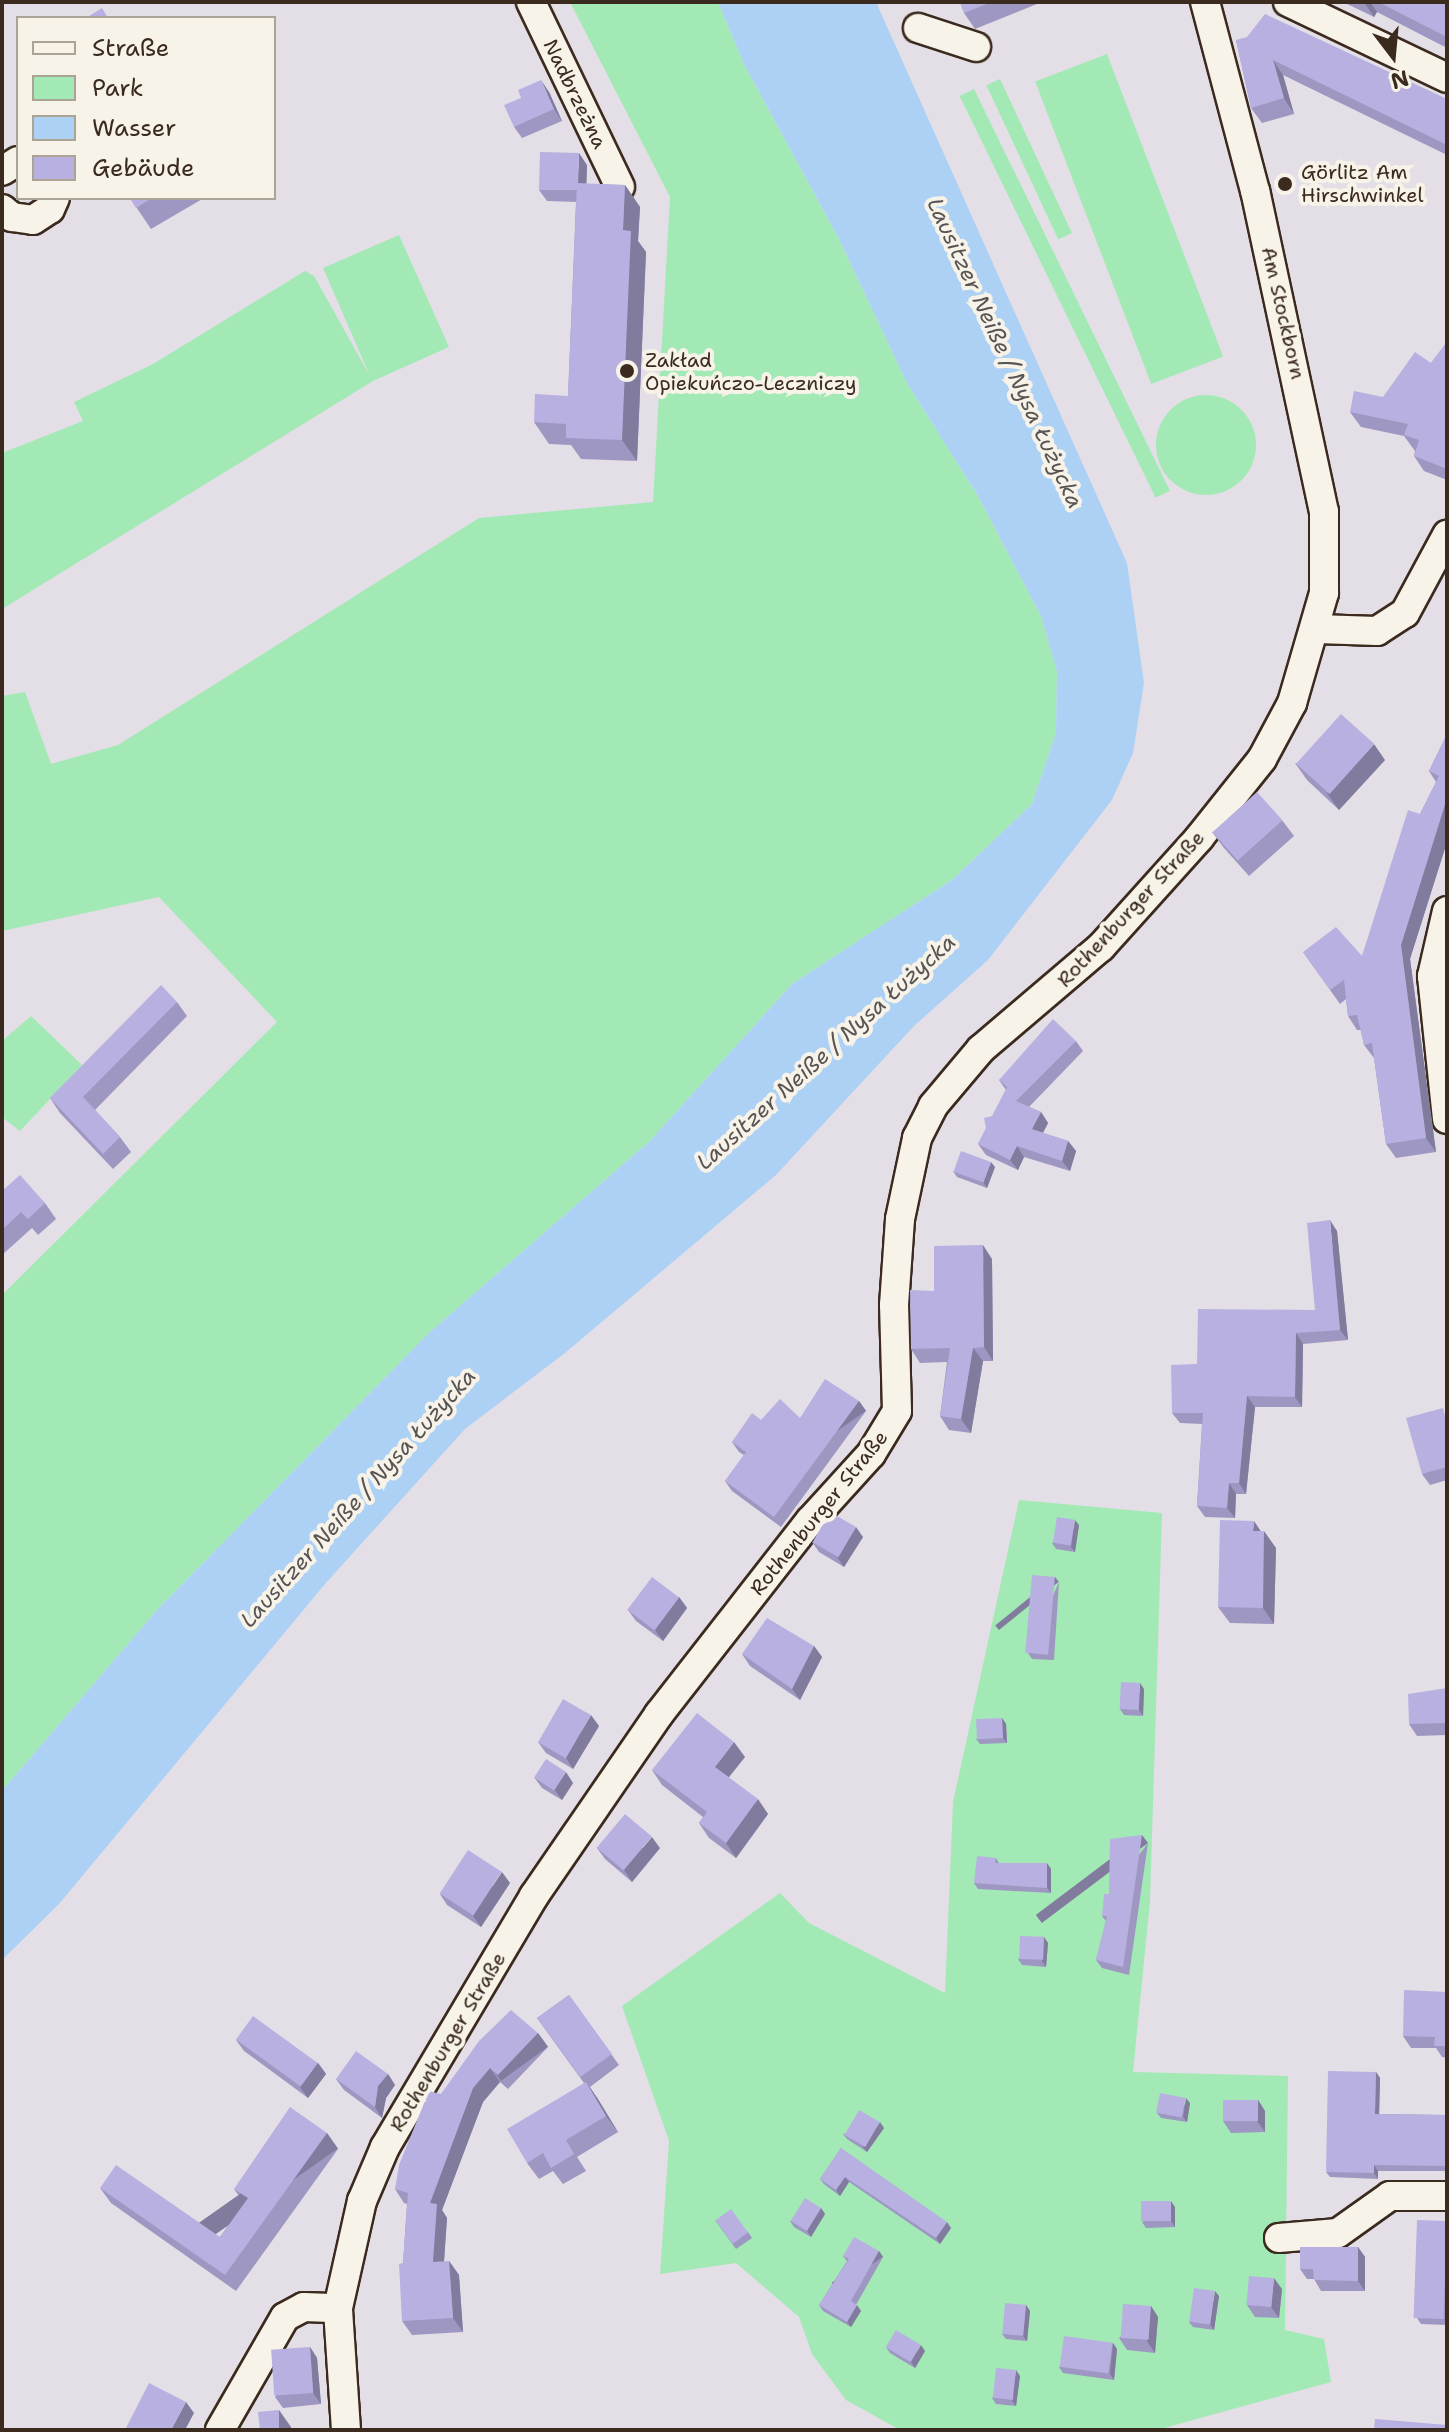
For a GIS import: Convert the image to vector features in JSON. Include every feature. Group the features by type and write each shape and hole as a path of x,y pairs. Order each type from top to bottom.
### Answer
{"street":[{"name":"Nadbrzeżna","path":"531,2 620,187"},
{"name":"Am Stockborn","path":"1205,2 1255,191 1317,468 1327,558 1317,629"},
{"path":"1288,2 1447,78"},
{"path":"918,28 976,47"},
{"path":"2,209 12,217 33,220 50,209 54,200"},
{"path":"1317,629 1377,631 1405,613 1447,535"},
{"name":"Rothenburger Straße","path":"346,2430 338,2308 362,2201 385,2147 534,1896 659,1714 889,1429 901,1391 894,1305 900,1219 917,1138 933,1106 981,1049 1101,947 1199,838 1262,759 1292,703 1317,629"},
{"path":"1447,911 1432,976 1447,1119"},
{"path":"1279,2238 1338,2233 1390,2196 1447,2196"},
{"path":"220,2430 285,2317 304,2307 338,2308"}],"green space":[{"path":"570,2 718,2 745,66 839,239 907,383 978,496 1041,616 1057,671 1056,733 1032,804 952,880 792,984 650,1141 430,1332 158,1609 2,1791 2,1295 277,1022 159,897 2,931 2,696 25,692 51,764 118,745 479,518 653,502 670,197"},
{"path":"1107,54 1223,356 1151,384 1035,82"},
{"path":"1000,79 1072,233 1058,239 986,85"},
{"path":"974,89 1170,491 1156,498 960,96"},
{"path":"399,235 449,347 373,381 2,609 2,453 83,421 74,402 153,364 305,271 314,276 370,376 323,268"},
{"path":"1206,395 1225,399 1241,410 1252,426 1256,445 1252,464 1241,480 1225,491 1206,495 1187,491 1171,480 1160,464 1156,445 1160,426 1171,410 1187,399"},
{"path":"31,1016 82,1065 20,1131 2,1117 2,1041"},
{"path":"1019,1500 1162,1513 1150,1901 1133,2072 1288,2076 1285,2330 1324,2339 1331,2382 1157,2430 900,2430 846,2400 812,2354 799,2317 736,2263 660,2274 669,2141 622,2006 780,1893 809,1923 945,1993 953,1802"}],"water":[{"name":"Lausitzer Neiße / Nysa Łużycka","path":"718,2 876,2 1127,563 1144,683 1133,753 1112,800 988,960 914,1026 776,1175 565,1353 465,1429 325,1584 59,1904 2,1960 2,1791 158,1609 430,1332 650,1141 792,984 952,880 1032,804 1056,733 1057,671 1041,616 978,496 907,383 839,239 745,66"}],"building":[{"path":"960,2 992,2 964,13"},
{"path":"1378,2 1447,2 1447,37"},
{"path":"102,8 107,16 89,16"},
{"path":"1265,14 1447,99 1447,145 1273,60 1284,98 1251,108 1236,40 1247,37"},
{"path":"541,80 554,109 514,127 504,105 521,98 518,90"},
{"path":"540,152 579,153 577,190 539,190"},
{"path":"577,183 625,185 623,230 631,231 622,440 566,438 566,424 534,422 535,394 568,396"},
{"path":"131,200 149,200 136,208"},
{"path":"1447,342 1447,469 1414,456 1419,440 1404,435 1408,424 1350,412 1354,391 1383,397 1415,352 1431,363"},
{"path":"1341,714 1374,744 1330,794 1296,764"},
{"path":"1447,734 1447,798 1401,945 1426,1138 1386,1144 1372,1043 1364,1045 1357,1015 1348,1016 1344,980 1330,990 1303,952 1336,927 1362,956 1408,810 1420,814 1439,776 1429,771"},
{"path":"1257,792 1282,820 1238,860 1212,832"},
{"path":"161,985 177,1002 83,1097 120,1137 103,1154 50,1098"},
{"path":"1053,1019 1076,1041 1016,1101 1041,1112 1032,1129 1068,1141 1062,1161 1017,1146 1010,1160 978,1144 986,1128 984,1118 992,1116 1007,1087 999,1080"},
{"path":"961,1151 991,1162 984,1183 953,1172"},
{"path":"20,1175 45,1203 28,1219 21,1212 2,1230 2,1191"},
{"path":"1330,1220 1340,1330 1296,1333 1295,1397 1247,1396 1239,1483 1229,1483 1227,1508 1197,1506 1203,1413 1172,1413 1171,1365 1197,1364 1198,1309 1315,1310 1307,1223"},
{"path":"983,1245 984,1347 973,1348 961,1419 940,1416 950,1348 911,1349 910,1290 934,1291 934,1246"},
{"path":"825,1379 859,1401 774,1517 725,1481 746,1452 732,1442 752,1413 761,1420 780,1399 800,1418"},
{"path":"1443,1408 1447,1424 1447,1467 1422,1474 1406,1418"},
{"path":"830,1512 856,1527 838,1557 812,1542"},
{"path":"1057,1517 1075,1520 1071,1545 1053,1543"},
{"path":"1220,1520 1254,1521 1253,1531 1264,1531 1263,1608 1218,1607"},
{"path":"1032,1575 1055,1577 1048,1655 1025,1653"},
{"path":"652,1577 679,1597 654,1630 627,1610"},
{"path":"767,1618 814,1646 792,1689 742,1654"},
{"path":"1121,1682 1140,1683 1139,1710 1120,1709"},
{"path":"1447,1688 1447,1723 1409,1724 1408,1694"},
{"path":"563,1699 591,1715 566,1758 538,1742"},
{"path":"697,1713 734,1742 715,1767 758,1799 726,1843 699,1823 707,1812 652,1770"},
{"path":"1002,1718 1003,1738 977,1739 976,1719"},
{"path":"546,1759 566,1772 554,1791 534,1777"},
{"path":"625,1814 652,1836 624,1870 597,1848"},
{"path":"1142,1835 1123,1967 1096,1960 1107,1916 1102,1916 1104,1894 1109,1894 1110,1839"},
{"path":"468,1850 502,1872 473,1915 440,1894"},
{"path":"977,1856 996,1858 995,1863 1047,1863 1047,1888 974,1883"},
{"path":"1020,1936 1044,1937 1043,1960 1019,1959"},
{"path":"1404,1990 1447,1992 1447,2046 1434,2046 1435,2037 1403,2036"},
{"path":"569,1995 612,2054 580,2077 537,2018"},
{"path":"511,2010 538,2033 498,2075 490,2068 473,2088 430,2203 437,2204 433,2262 449,2261 453,2318 402,2321 399,2264 403,2263 408,2193 395,2189 399,2165 429,2091 441,2094 479,2041"},
{"path":"253,2016 318,2063 301,2086 236,2039"},
{"path":"356,2051 388,2074 378,2086 375,2107 336,2079"},
{"path":"1328,2071 1376,2072 1375,2114 1447,2115 1447,2166 1374,2165 1374,2173 1326,2172"},
{"path":"586,2082 606,2116 566,2140 574,2154 551,2168 543,2153 527,2163 507,2129"},
{"path":"1160,2093 1186,2098 1182,2118 1156,2113"},
{"path":"1223,2100 1258,2100 1258,2121 1223,2121"},
{"path":"290,2107 327,2133 225,2275 100,2188 116,2165 220,2237 248,2198 234,2189"},
{"path":"859,2110 880,2122 865,2147 844,2135"},
{"path":"841,2148 947,2222 936,2238 845,2177 836,2190 820,2179"},
{"path":"805,2198 821,2208 807,2231 791,2221"},
{"path":"1141,2201 1171,2201 1171,2221 1141,2221"},
{"path":"731,2209 748,2232 733,2244 716,2220"},
{"path":"1417,2220 1447,2221 1444,2319 1414,2318"},
{"path":"854,2237 879,2251 851,2301 857,2305 847,2322 819,2305 849,2259 843,2256"},
{"path":"1300,2247 1358,2247 1358,2281 1314,2280 1313,2269 1300,2269"},
{"path":"1249,2276 1274,2278 1271,2307 1246,2305"},
{"path":"1194,2288 1215,2291 1210,2325 1189,2322"},
{"path":"1005,2303 1026,2305 1023,2336 1002,2334"},
{"path":"1123,2304 1151,2306 1149,2340 1121,2338"},
{"path":"896,2330 921,2345 911,2362 886,2347"},
{"path":"1064,2336 1113,2343 1108,2374 1060,2367"},
{"path":"310,2347 313,2393 274,2396 271,2350"},
{"path":"996,2368 1016,2370 1013,2400 993,2398"},
{"path":"149,2383 186,2402 171,2430 125,2430"},
{"path":"279,2410 279,2430 260,2430 258,2412"},
{"path":"1375,2419 1447,2425 1447,2430 1374,2430"}],"place":[{"name":"Görlitz Am Hirschwinkel","path":"1285,184"},
{"name":"Zakład Opiekuńczo-Leczniczy","path":"627,371"}]}
